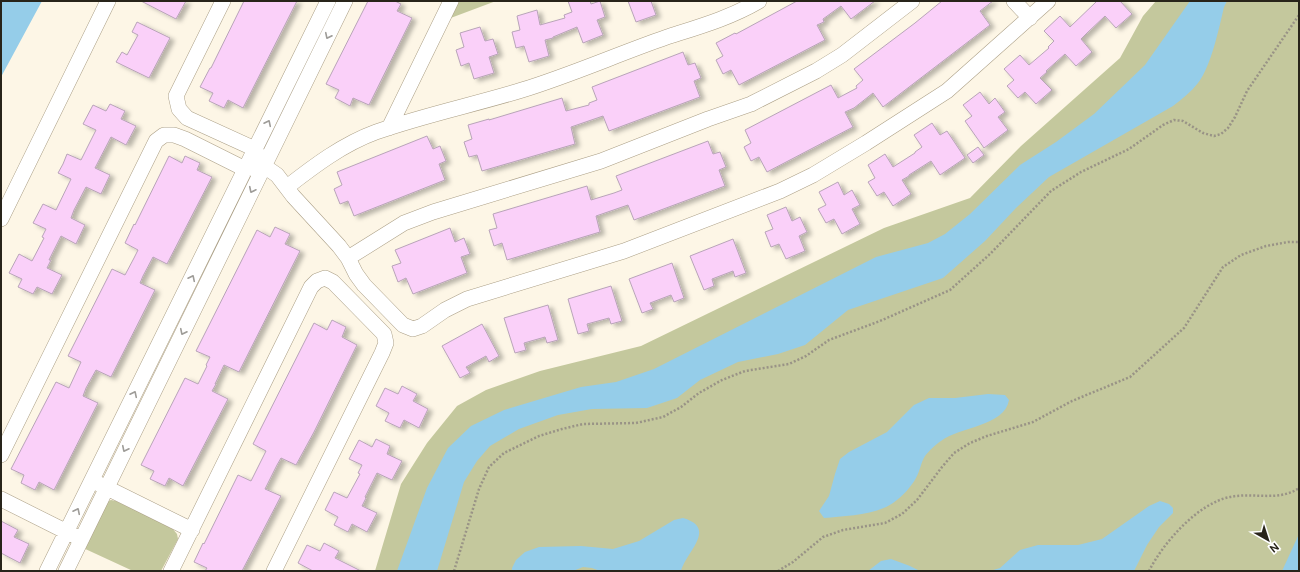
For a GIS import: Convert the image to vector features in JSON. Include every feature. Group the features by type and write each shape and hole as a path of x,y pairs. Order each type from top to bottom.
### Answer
{"street":[{"path":"1,219 108,1"},
{"path":"223,1 176,96 178,109 188,118 255,150 264,166 277,174 348,258 356,274 364,285 403,325 413,329 422,326 445,310 467,299 624,251 780,191 813,175 947,91 1048,1"},
{"path":"47,571 328,1"},
{"path":"66,571 345,1"},
{"path":"389,128 451,1"},
{"path":"287,187 317,164 349,145 376,132 522,90 570,74 666,37 698,28 725,18 759,1"},
{"path":"348,258 404,223 433,212 601,161 708,119 751,104 842,56 912,1"},
{"path":"1014,1 1030,18"},
{"path":"1,455 156,141 164,135 174,135 245,169 264,166"},
{"path":"171,571 311,287 317,281 325,278 334,282 384,334 386,343 274,571"},
{"path":"92,480 192,530"},
{"path":"1,499 81,539"}],"path":[{"path":"454,571 479,489 489,467 504,453 539,436 583,424 636,423 663,417 681,407 699,393 722,380 745,371 789,364 806,356 829,340 880,321 950,290 990,254 1051,191 1081,172 1129,149 1163,125 1174,120 1183,121 1203,133 1214,136 1221,134 1228,128 1235,117 1247,91 1299,15"},
{"path":"778,571 792,562 823,537 843,530 885,523 902,514 917,500 954,453 970,444 987,436 1033,422 1072,401 1130,377 1184,328 1223,268 1241,255 1266,246 1288,242 1299,242"},
{"path":"1149,571 1171,538 1195,515 1214,502 1230,496 1278,496 1294,492 1299,488"}],"green space":[{"path":"457,1 496,1 448,19"},
{"path":"1156,1 1299,1 1299,571 375,571 401,484 427,443 457,406 486,390 540,371 641,346 884,228 970,198 1021,146 1120,58 1143,16"},
{"path":"111,500 172,528 177,534 178,539 161,571 133,571 81,547 104,503"}],"water":[{"path":"1,1 42,1 1,77"},
{"path":"1190,1 1227,1 1224,7 1211,57 1203,76 1195,86 1173,106 1049,177 1016,208 985,241 943,278 848,310 805,345 778,354 738,362 700,380 677,398 647,408 592,409 558,415 519,429 490,446 477,461 464,482 437,571 397,571 427,488 448,448 471,426 504,410 581,387 616,382 654,369 876,257 928,243 945,234 970,214 1020,165 1056,142 1094,114 1145,65"},
{"path":"988,394 1005,395 1009,400 1006,409 990,421 949,436 937,444 925,456 912,485 896,501 878,510 851,516 824,518 819,511 829,496 840,459 849,452 887,432 914,405 929,398 955,398"},
{"path":"1160,501 1169,504 1173,508 1173,513 1159,527 1147,545 1134,571 990,571 1000,568 1020,550 1038,545 1078,545 1102,539 1149,506"},
{"path":"683,518 693,522 698,528 699,534 697,541 681,571 600,571 583,567 573,571 512,571 516,560 525,552 539,547 581,546 613,549 639,541 674,520"},
{"path":"1299,534 1299,571 1282,571"},
{"path":"891,559 920,571 868,571 881,561"}],"building":[{"path":"141,1 186,1 176,19"},
{"path":"244,1 297,1 243,108 228,100 224,108 209,101 213,93 200,87"},
{"path":"368,1 395,1 401,4 397,11 412,18 369,105 353,98 350,106 335,98 339,90 326,84"},
{"path":"568,1 590,1 591,4 600,1 605,17 597,20 603,35 583,43 577,27 545,40 549,56 529,62 524,46 516,48 512,32 520,30 517,16 537,10 540,25 565,18 564,15 572,12"},
{"path":"628,1 651,1 656,15 636,22"},
{"path":"797,1 875,1 851,19 841,6 823,19 824,22 817,25 825,40 739,85 731,70 723,74 716,60 723,56 716,43 735,33 736,34"},
{"path":"942,1 993,1 980,11 990,25 883,107 873,93 854,108 845,112 853,127 767,172 759,157 751,161 744,147 751,143 745,130 831,85 838,98 857,88 856,86 863,80 854,69"},
{"path":"1097,1 1120,1 1132,14 1116,28 1105,16 1081,39 1092,52 1076,66 1065,54 1046,71 1047,72 1040,78 1052,90 1036,104 1025,92 1018,98 1007,86 1014,80 1004,69 1020,55 1029,65 1049,48 1048,47 1054,41 1044,31 1060,16 1070,27"},
{"path":"137,22 170,38 149,78 116,62 122,52 127,55 138,35 132,32"},
{"path":"480,27 485,41 493,39 498,54 489,57 494,73 474,79 469,63 461,66 456,50 464,47 460,33"},
{"path":"683,52 688,65 695,63 701,78 694,81 700,97 609,131 603,116 571,127 575,144 482,171 477,155 469,157 464,142 472,139 468,125 562,98 566,111 589,105 589,103 597,100 592,87"},
{"path":"980,92 989,104 995,98 1005,112 998,117 1008,130 984,148 965,121 972,116 963,105"},
{"path":"110,104 125,111 121,119 136,126 126,145 111,137 95,168 110,175 101,194 86,187 71,218 85,225 76,244 61,236 49,260 51,260 47,268 62,275 52,294 37,287 33,294 18,287 22,279 9,273 19,254 32,261 44,238 42,237 46,229 33,223 43,204 56,210 71,179 58,173 67,154 81,160 96,130 83,124 93,105 106,111"},
{"path":"932,123 940,135 947,131 965,158 940,175 931,161 909,175 902,180 911,194 893,206 884,192 877,196 868,182 875,178 868,165 885,154 893,167 915,153 922,147 914,135"},
{"path":"427,136 433,149 440,146 446,161 439,164 445,180 354,216 348,201 340,204 334,189 342,185 337,172"},
{"path":"708,141 713,154 720,152 726,167 719,170 725,186 634,220 628,205 596,216 600,232 507,260 502,243 494,246 489,230 497,228 493,214 587,186 591,200 614,193 622,190 616,176"},
{"path":"978,147 984,155 973,163 967,155"},
{"path":"169,156 182,163 185,156 200,163 197,170 212,177 167,264 153,257 143,276 140,283 155,290 111,377 96,370 86,388 83,396 98,403 54,490 39,482 35,490 21,483 24,475 11,469 56,382 69,388 81,362 68,356 112,269 125,275 134,258 138,250 125,243"},
{"path":"838,182 844,195 852,190 860,205 852,209 860,224 842,234 834,219 826,223 818,209 826,205 819,192"},
{"path":"786,207 792,221 800,217 807,232 799,236 805,251 786,259 779,244 771,247 765,232 773,229 767,215"},
{"path":"275,227 290,234 285,244 300,251 239,372 224,365 212,391 228,399 183,486 169,478 165,486 150,479 154,471 141,465 185,378 198,384 207,366 206,365 210,357 196,351 257,230 270,237"},
{"path":"450,228 455,242 464,238 470,254 461,257 467,273 413,294 406,278 398,282 392,266 401,263 395,250"},
{"path":"733,239 746,273 735,277 733,271 712,279 714,286 704,290 690,256"},
{"path":"672,263 684,298 674,302 671,295 650,303 653,309 642,313 629,279"},
{"path":"611,286 622,321 611,324 609,318 587,324 589,331 578,334 568,299"},
{"path":"548,305 558,340 547,343 545,337 524,343 526,350 515,353 504,318"},
{"path":"332,320 346,327 342,337 357,345 314,432 296,465 281,458 277,465 265,489 281,496 242,571 205,571 207,568 194,562 238,475 251,481 266,451 253,444 314,323 327,330"},
{"path":"482,324 499,356 489,362 486,356 466,367 470,373 460,378 442,346"},
{"path":"402,386 417,394 413,401 428,409 419,428 404,420 400,428 385,421 389,413 376,406 385,388 398,394"},
{"path":"376,439 390,446 387,454 402,461 392,480 377,473 365,497 366,498 362,506 377,513 367,532 352,524 348,532 334,525 338,517 325,510 334,492 347,498 360,474 358,473 362,465 349,459 359,440 372,447"},
{"path":"1,521 18,530 14,537 29,544 20,563 1,553"},
{"path":"324,543 339,551 335,558 361,571 313,571 298,563 307,545 320,551"}]}
